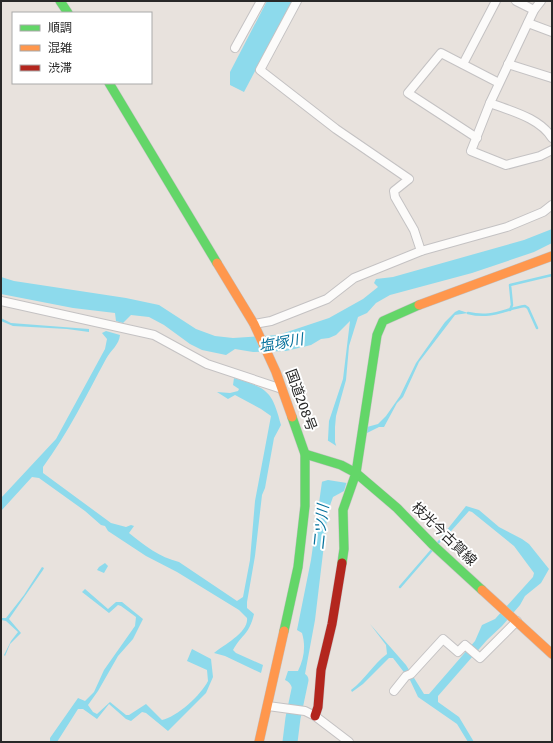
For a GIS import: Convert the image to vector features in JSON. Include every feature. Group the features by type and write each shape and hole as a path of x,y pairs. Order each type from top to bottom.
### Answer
{"main road":[{"path":"60,1 67,12"},
{"name":"国道208号","path":"110,84 254,324 283,389 305,454 305,506 298,566 259,742"},
{"path":"315,716 318,708 321,670 332,624 344,549 343,510 352,471 377,335 383,321 404,310 552,256"},
{"name":"枝光今古賀線","path":"305,454 324,459 352,471 397,508 436,548 552,654"}],"street":[{"path":"235,48 261,1"},
{"path":"297,1 260,70 336,129 409,179 394,190 395,197 414,230 421,251"},
{"path":"463,64 496,1"},
{"path":"516,1 534,10"},
{"path":"541,1 534,10 508,64 490,103 471,151 506,166 540,156 552,150"},
{"path":"528,23 552,32"},
{"path":"476,138 408,93 441,53 500,83"},
{"path":"508,64 552,78"},
{"path":"490,103 524,116 547,130 552,138"},
{"path":"254,324 271,321 327,299 354,278 421,251 507,227 543,212 552,205"},
{"path":"1,302 154,335 207,364 283,389"},
{"path":"394,691 442,640 458,652 465,645 480,658 514,619"},
{"path":"268,706 305,711 315,716 349,742"}],"water":[{"path":"267,1 292,1 244,92 230,85 230,72"},
{"name":"塩塚川","path":"552,229 552,243 534,252 472,273 390,295 376,303 367,313 358,317 349,346 346,380 336,416 335,427 335,442 347,481 344,491 333,497 328,511 315,620 300,701 294,699 291,685 285,680 288,671 298,671 303,657 304,648 302,633 297,630 311,560 328,439 329,421 343,379 350,321 336,335 321,339 311,345 286,351 253,352 235,349 226,355 202,350 190,344 164,325 149,317 131,315 123,323 116,321 115,313 73,308 1,294 1,277 14,281 126,298 159,305 196,329 215,336 233,338 278,335 329,318 363,299 378,287 374,283 376,279 393,277 524,240"},
{"path":"459,310 468,313 455,315 419,362 403,397 397,403 384,427 379,427 367,433 367,427 378,424 386,416 400,396 416,363 445,322"},
{"path":"1,318 11,323 89,329 89,332 67,329 13,326 1,321"},
{"path":"106,331 120,335 118,342 106,359 69,428 43,467 43,473 111,523 126,527 131,525 134,526 129,533 147,547 165,557 179,562 237,601 243,597 250,560 255,501 271,416 235,395 228,399 217,392 230,393 238,391 239,389 233,385 234,378 261,388 271,397 278,413 281,425 274,438 265,488 262,495 255,556 247,602 247,608 254,614 248,630 233,650 236,653 263,665 261,673 225,656 214,653 235,638 247,623 247,618 239,610 177,572 146,556 108,531 105,526 101,525 85,511 39,478 32,477 1,511 1,498 56,439 105,349 107,339 102,333"},
{"path":"466,506 479,510 499,527 529,544 549,569 541,583 525,596 520,605 502,626 487,640 438,696 438,702 459,717 474,742 468,742 457,724 418,697 410,680 393,658 389,658 363,684 352,692 351,690 361,682 377,662 387,654 386,645 370,624 406,665 424,694 429,694 475,641 482,625 495,619 533,577 534,573 514,546 472,512 469,511 444,539 442,536"},
{"path":"105,563 108,566 104,573 97,570 99,567"},
{"path":"42,567 44,568 43,570 9,619 21,633 10,644 5,656 4,655 11,641 18,632 6,621 1,620 1,618 6,618 24,595"},
{"path":"85,589 108,609 116,602 122,602 143,619 133,639 118,656 98,691 88,705 93,712 97,714 110,702 126,715 129,715 146,704 162,720 175,715 200,693 208,681 207,670 187,661 192,649 211,659 213,677 206,693 168,731 146,713 142,712 131,721 126,719 109,704 97,719 83,709 78,709 57,742 50,742 50,738 78,698 85,701 94,692 104,670 135,626 136,617 118,605 109,613 82,592"},
{"path":"291,718 293,718 293,742 286,742"}],"pier":[{"path":"327,440 338,447 348,477 347,483 328,480 321,482"}],"waterway":[{"path":"510,310 512,305 510,285 552,275"},
{"path":"468,313 484,315 525,306 528,308 537,328"},
{"path":"437,544 444,536"},
{"path":"400,587 432,550"},
{"name":"二ツ川","path":"290,742 293,718 301,680"}],"traffic: fast":[{"path":"60,1 67,12"},
{"path":"110,84 217,263"},
{"path":"342,563 344,549 343,510 356,473 377,335 383,321 419,305"},
{"path":"284,631 298,567 305,506 305,454 292,417"},
{"path":"305,454 341,465 356,473 397,508 433,545 482,590"}],"traffic: slow":[{"path":"419,305 552,256"},
{"path":"217,263 254,324 276,372 292,417"},
{"path":"482,590 552,654"},
{"path":"259,742 284,631"}],"traffic: jam":[{"path":"315,716 318,707 321,670 332,624 342,563"}]}
